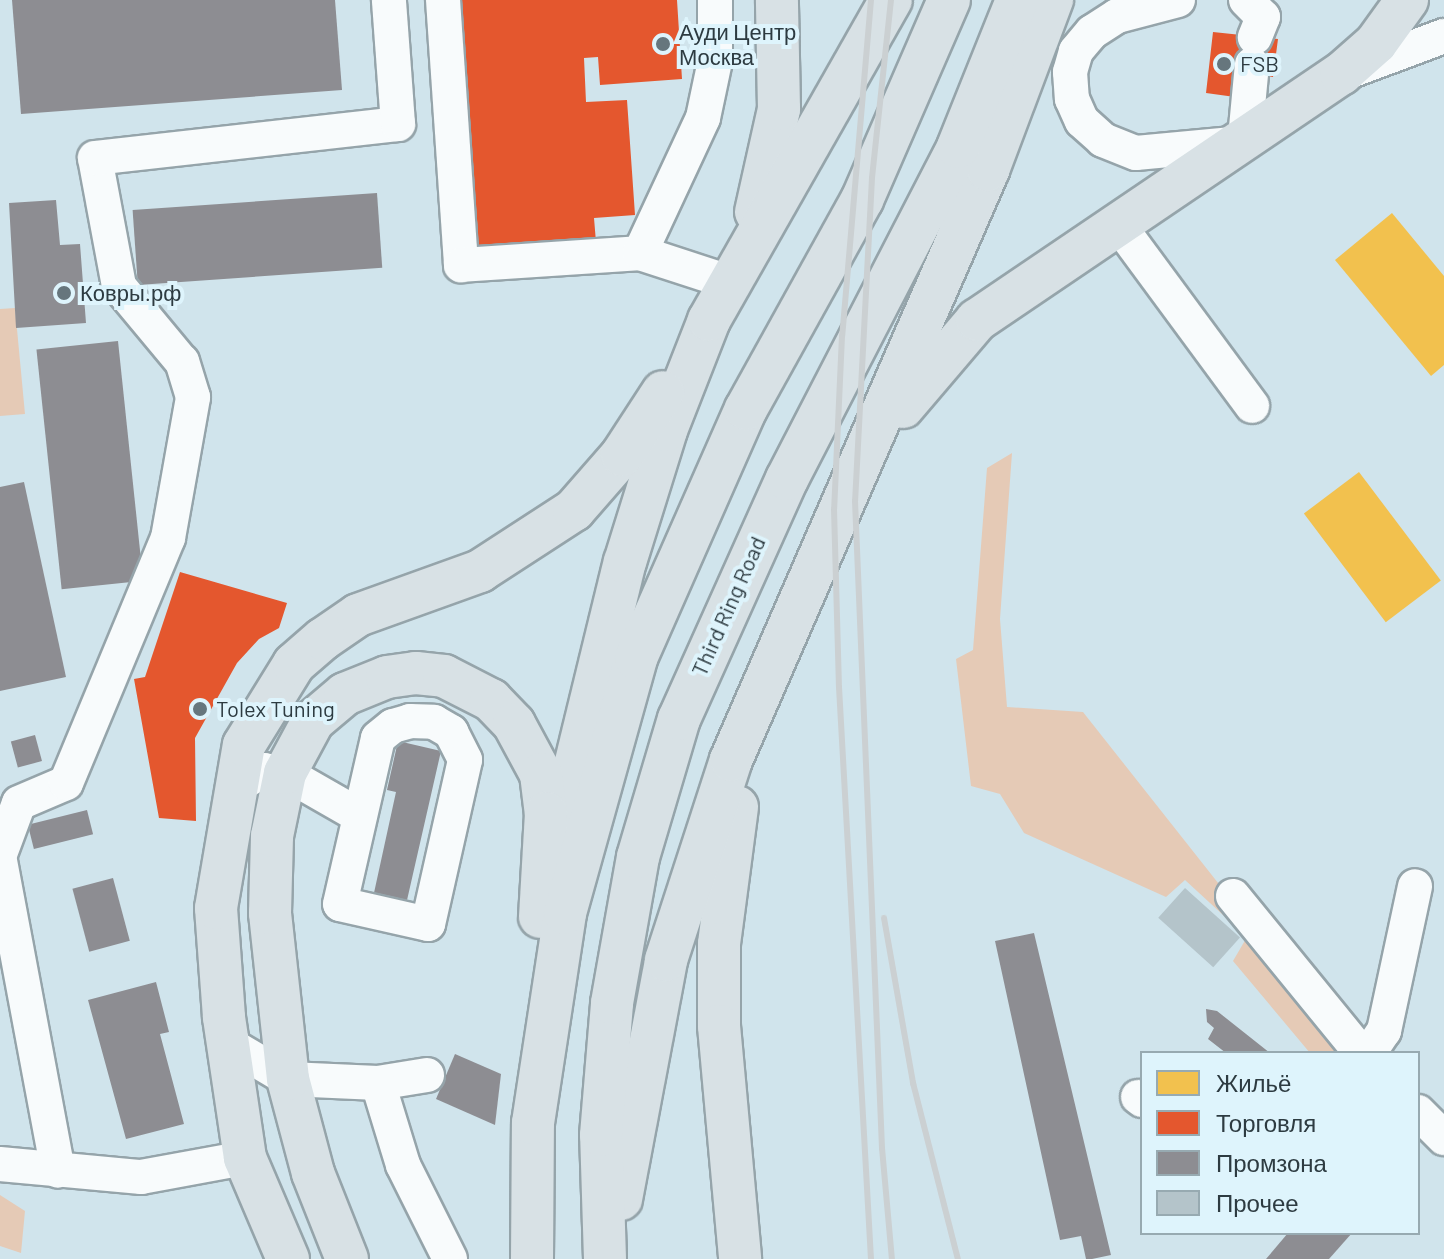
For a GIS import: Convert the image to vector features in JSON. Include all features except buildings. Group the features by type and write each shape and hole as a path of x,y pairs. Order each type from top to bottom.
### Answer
{"main road":[{"path":"733,273 763,194 779,109 777,0"},
{"path":"540,917 571,772 625,562 666,430 709,320 733,273 814,142 891,0"},
{"path":"533,1123 565,913 636,658 746,409 862,200 949,0"},
{"name":"Third Ring Road","path":"607,1259 601,1135 612,1003 638,857 679,719 780,492 958,147 1017,0"},
{"path":"607,1259 666,960 726,774 790,617 860,471 988,170 1052,0"},
{"path":"860,471 919,382 977,320 1341,74 1376,43 1407,0"},
{"path":"288,1259 245,1158 224,1017 216,908 233,789 244,745 294,664 358,615 480,571 574,510 622,455 709,320"},
{"path":"740,1259 728,1163 719,944 726,863 744,775 790,617"},
{"path":"347,1259 313,1173 288,1079 270,913 272,836 285,773 313,721 345,694 387,677 444,676 491,700 514,724 541,774 546,813 533,1123 532,1254"}],"street":[{"path":"0,854 19,803 66,783 168,538 193,397 182,362 119,286 95,158 398,124 389,0"},
{"path":"443,0 461,265 640,253 733,273"},
{"path":"640,253 703,118 715,61 715,0"},
{"path":"1178,0 1117,16 1092,32 1076,51 1070,72 1072,99 1082,121 1103,140 1136,153 1240,141 1253,50 1263,17 1246,0"},
{"path":"1341,74 1444,36"},
{"path":"1118,224 1252,406"},
{"path":"434,722 444,676"},
{"path":"434,722 451,732 465,760 428,924 340,904 360,816 378,738 393,726 434,722"},
{"path":"233,789 263,770 285,773 360,816"},
{"path":"0,861 58,1171"},
{"path":"1370,1051 1384,1031 1415,886"},
{"path":"1233,896 1359,1051"},
{"path":"224,1017 234,1047 288,1079 378,1083 427,1075"},
{"path":"378,1083 403,1165 450,1259"},
{"path":"1420,1114 1444,1138"},
{"path":"0,1164 141,1177 245,1158"}],"shaded area":[{"path":"15,308 25,414 0,416 0,309"},
{"path":"1012,453 1000,619 1007,707 1083,712 1349,1051 1308,1051 1233,961 1247,937 1185,880 1166,897 1024,833 1000,794 971,786 956,659 973,650 987,468"},
{"path":"0,1195 25,1211 21,1253 0,1246"}],"railway":[{"path":"871,0 842,336 834,509 839,687 871,1259"},
{"path":"891,0 872,178 855,501 882,1148 892,1259"},
{"path":"884,918 913,1083 958,1259"}],"place":[{"name":"Ауди Центр Москва","path":"663,44"},
{"name":"FSB","path":"1224,64"},
{"name":"Ковры.рф","path":"64,293"},
{"name":"Tolex Tuning","path":"200,709"}]}
